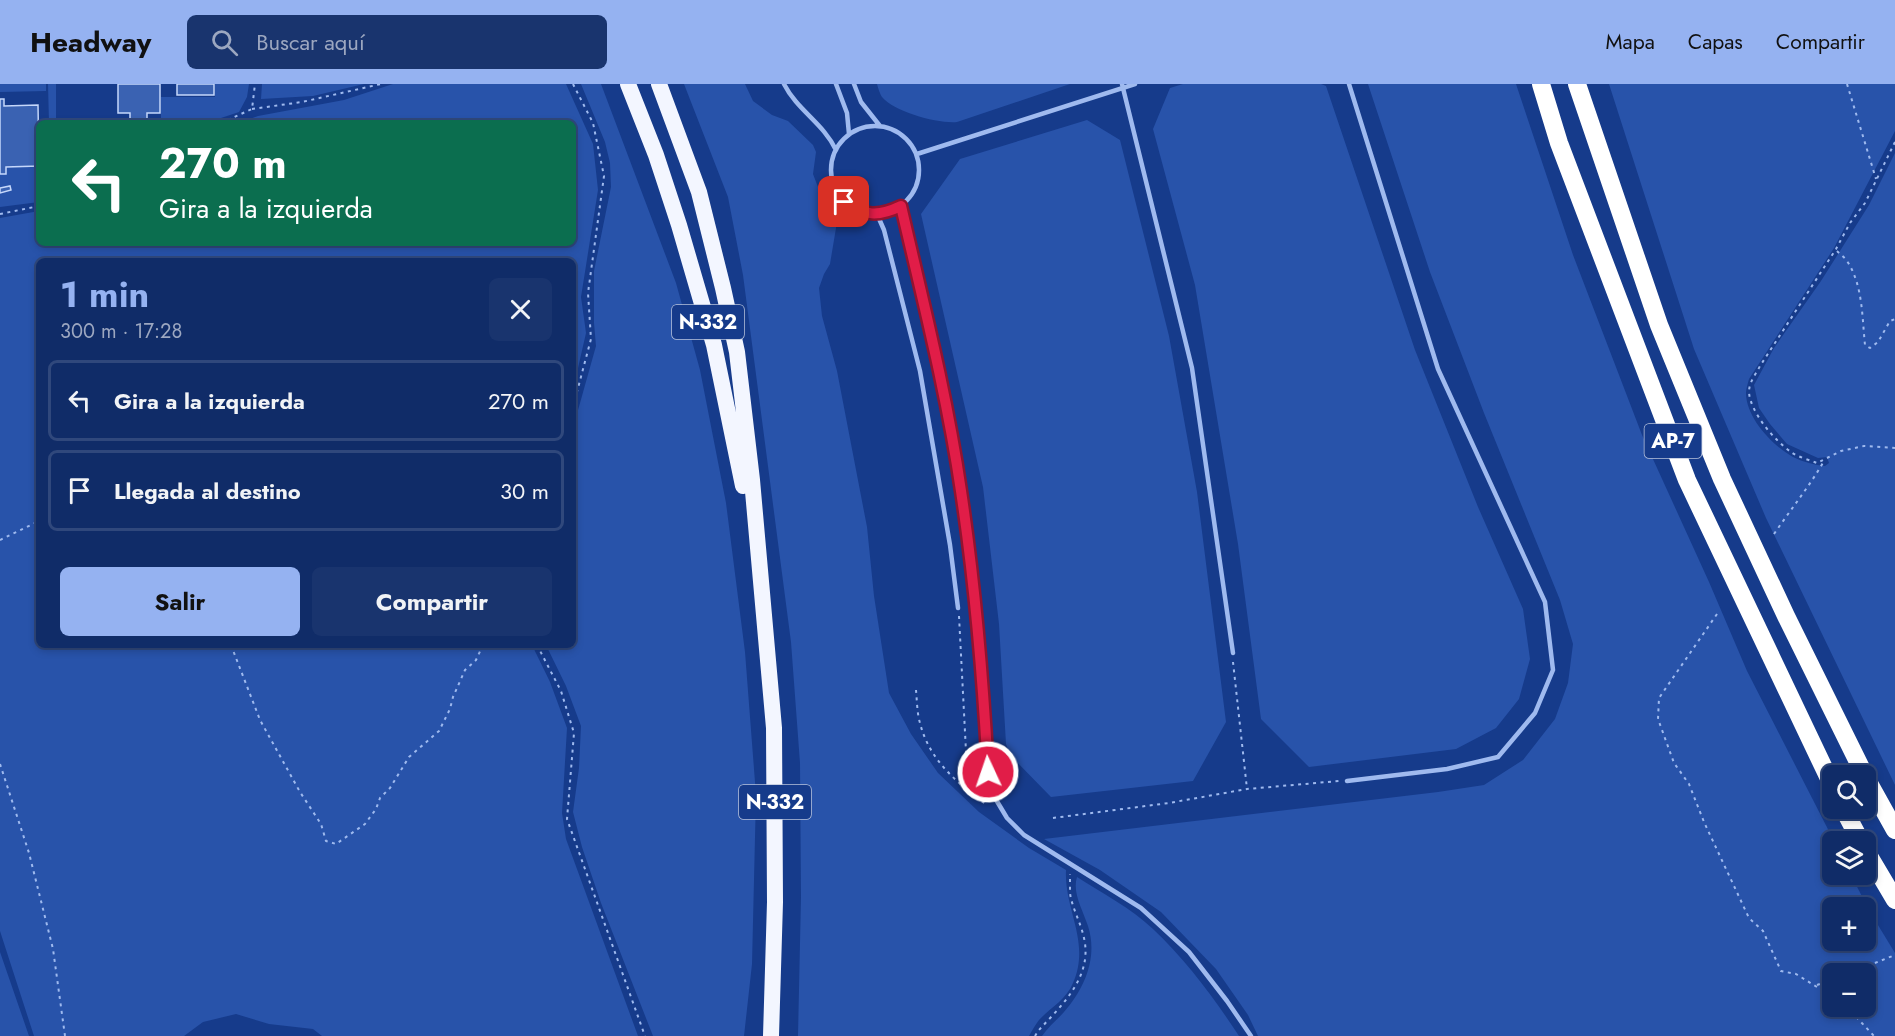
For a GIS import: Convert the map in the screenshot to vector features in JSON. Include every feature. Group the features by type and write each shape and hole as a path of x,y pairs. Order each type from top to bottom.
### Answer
{"highway":[{"name":"N-332","path":"628,84 680,225 714,345 760,569"},
{"name":"N-332","path":"660,84 699,192 723,288 737,352 752,480 770,673 774,759 775,902 771,1036"},
{"name":"AP-7","path":"1541,84 1558,143 1687,480 1823,765"},
{"name":"AP-7","path":"1577,84 1659,325 1722,479 1859,765"},
{"name":"AP-7","path":"1876,796 1895,830"},
{"path":"1876,867 1895,900"}],"lane":[{"path":"784,84 792,99 829,136 836,150"},
{"path":"836,84 847,113 849,134"},
{"path":"854,84 861,102 880,126"},
{"path":"917,154 1135,84"},
{"path":"1347,781 1447,770 1498,757 1535,713 1553,670 1545,602 1438,369 1349,84"},
{"path":"1123,86 1192,368 1233,653"},
{"path":"869,126 892,129 903,135 917,154 920,169 918,183 911,196 901,206 877,214 856,210 844,202 836,190 832,177 832,163 836,150 849,134 869,126"},
{"path":"901,206 944,395 961,490 977,618 988,772 995,798 1007,818 1024,836 1071,862 1141,908 1189,952 1251,1036"},
{"path":"877,214 884,230 920,371 950,545 958,608"}],"path":[{"path":"252,109 255,84"},
{"path":"228,120 252,109 302,102 381,84"},
{"path":"573,84 593,123 604,176 588,294 591,339 576,396"},
{"path":"1847,84 1876,180"},
{"path":"1895,142 1865,203 1760,366 1749,391 1761,422 1792,453 1817,463 1841,451 1864,446 1895,448"},
{"path":"0,214 36,207"},
{"path":"1836,249 1846,259 1854,274 1859,291 1867,348 1878,342 1890,321 1895,319"},
{"path":"1774,534 1791,508 1808,489 1824,461"},
{"path":"0,540 36,523"},
{"path":"958,608 968,790"},
{"path":"1717,614 1659,698 1658,719 1674,763 1689,784 1704,822 1749,918 1763,931 1781,971 1796,974 1822,989"},
{"path":"232,648 260,720 300,792 321,824 326,841 336,844 364,824 409,757 439,730 465,670 476,660 482,648"},
{"path":"539,648 561,691 574,733 567,819 645,1036"},
{"path":"1233,653 1247,789"},
{"path":"916,690 920,724 933,753 956,782 1007,818"},
{"path":"0,764 29,854 53,949 65,1036"},
{"path":"1053,818 1169,803 1247,789 1347,781"},
{"path":"1035,1036 1077,986 1086,957 1085,940 1071,895 1071,862"},
{"path":"1875,963 1895,955"},
{"path":"1817,985 1822,983"},
{"path":"1856,1017 1874,1036"}],"shaded area":[{"path":"0,84 46,84 46,91 0,92"},
{"path":"48,84 56,84 56,120 49,120"},
{"path":"215,84 249,84 247,97 239,112 215,120 161,120 161,97 215,97"},
{"path":"262,84 364,84 313,96 261,99"},
{"path":"393,84 566,84 593,144 598,190 581,297 586,333 576,377 576,258 36,258 36,648 533,648 550,682 567,728 562,813 566,839 638,1036 322,1036 313,1029 269,1024 236,1014 203,1022 184,1036 34,1036 0,931 0,218 36,212 36,246 576,246 576,120 247,120 344,100"},
{"path":"581,84 601,84 676,283 700,370 726,503 745,652 756,795 752,964 744,1036 653,1036 601,903 582,847 573,812 579,768 581,726 566,686 547,648 576,648 576,417 596,346 594,271 611,187 610,163 605,142"},
{"path":"684,84 745,84 753,101 772,115 788,121 813,145 816,152 813,174 821,195 836,214 837,222 830,264 819,288 822,316 837,371 867,527 874,596 889,693 911,734 938,773 979,812 1029,848 1066,870 1066,885 1078,940 1078,968 1070,989 1039,1020 1029,1036 798,1036 801,897 800,763 791,642 743,275 728,197"},
{"path":"877,84 1070,84 957,122 949,122 917,116 896,108 882,97"},
{"path":"1183,84 1321,84 1326,86 1415,350 1478,507 1523,609 1530,659 1519,699 1496,728 1456,749 1309,767 1261,719 1238,544 1195,285 1153,129 1170,88"},
{"path":"1368,84 1516,84 1573,255 1642,435 1747,671 1829,831 1822,831 1822,885 1856,885 1862,897 1822,897 1822,951 1876,951 1876,922 1895,953 1895,1036 1258,1036 1248,1015 1216,969 1161,912 1100,870 1044,839 1484,785 1523,760 1555,719 1568,683 1573,644 1560,600 1430,272"},
{"path":"1609,84 1895,84 1895,131 1834,248 1749,379 1746,393 1747,402 1756,421 1777,446 1805,462 1825,466 1829,463 1827,457 1818,458 1787,444 1759,408 1754,385 1774,348 1821,281 1869,205 1895,153 1895,785 1766,518 1694,349"},
{"path":"1087,120 1120,140 1169,336 1197,492 1226,722 1193,781 1051,797 1010,755 1006,744 999,624 983,487 921,214 960,159"},
{"path":"36,166 36,202 0,207 0,193 11,190 10,186 0,188 0,174 6,174 6,167"},
{"path":"1077,877 1126,908 1153,929 1199,980 1239,1036 1042,1036 1071,1003 1088,972 1091,938 1077,895"},
{"path":"0,952 29,1036 0,1036"}],"building":[{"path":"118,84 160,84 160,113 147,113 147,120 130,120 130,113 118,113"},
{"path":"177,84 214,84 214,95 177,95"},
{"path":"0,99 4,99 4,106 38,105 36,166 6,167 6,174 0,174"},
{"path":"10,186 11,190 0,193 0,188"}],"route":[{"path":"844,202 856,210 877,214 901,206 944,395 961,490 977,618 988,772"}]}
